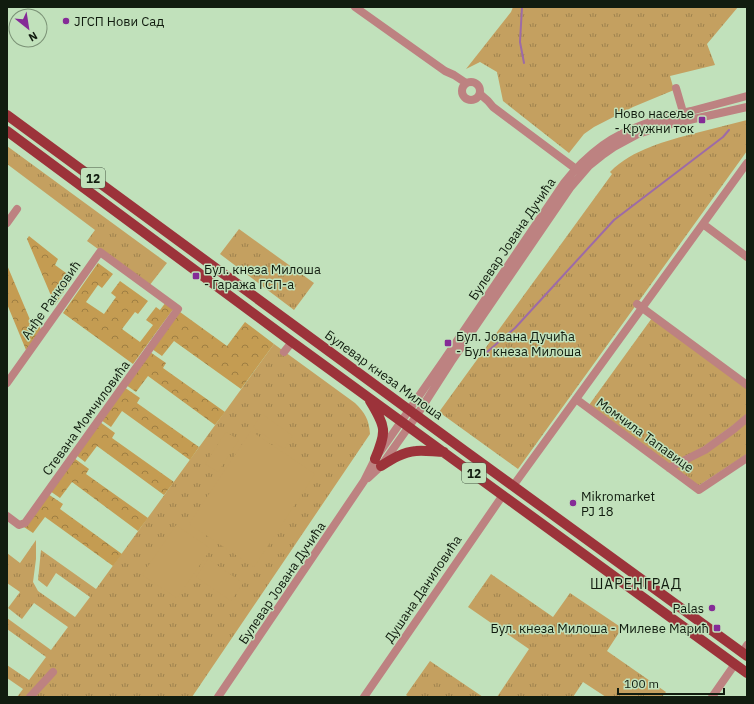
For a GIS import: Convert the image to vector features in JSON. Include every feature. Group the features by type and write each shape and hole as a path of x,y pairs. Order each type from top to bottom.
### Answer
{"main road":[{"name":"Булевар кнеза Милоша","path":"7,114 513,486 745,651"},
{"name":"Булевар кнеза Милоша","path":"7,131 292,342 747,673"},
{"path":"171,251 179,241"},
{"path":"367,396 381,419 383,433 378,463"},
{"path":"378,463 412,451 420,450 444,452"}],"street":[{"path":"355,7 445,71 454,75 464,86"},
{"path":"478,96 472,100 466,99 462,94 464,86 469,82 475,83 479,87 478,96 485,104 493,107 579,171"},
{"path":"676,88 683,112"},
{"name":"Булевар Јована Дучића","path":"218,697 364,481 469,337 570,188 579,171 596,150 616,137 652,121 747,96"},
{"name":"Булевар Јована Дучића","path":"579,171 589,166 614,146 638,134 667,125 747,107"},
{"name":"Момчила Тапавице","path":"513,486 576,399 640,306 747,163"},
{"path":"7,223 16,209"},
{"path":"702,224 747,257"},
{"name":"Стевана Момчиловића","path":"7,516 19,525 25,523 178,309 100,252"},
{"name":"Анђе Ранковић","path":"7,383 100,252"},
{"path":"640,306 747,385"},
{"path":"284,352 292,342"},
{"name":"Момчила Тапавице","path":"576,399 699,490 747,458"},
{"path":"669,468 705,450 734,430 747,418"},
{"name":"Душана Даниловића","path":"364,697 503,495"},
{"path":"712,697 735,664"},
{"path":"30,697 52,672"}],"green space":[{"path":"513,7 738,7 707,44 715,65 670,76 674,90 633,107 594,127 584,134 569,153 503,101 497,72 480,62 466,69 511,12"},
{"path":"747,120 747,151 518,469 439,412 612,174 610,172 629,157 650,147 685,136"},
{"path":"7,146 167,263 149,286 87,241 95,230 7,164"},
{"path":"239,229 314,283 294,310 220,254"},
{"path":"29,236 58,259 55,265 73,278 55,305 27,239"},
{"path":"98,263 113,274 102,288 98,285 86,302 104,314 116,297 111,293 120,281 148,301 138,314 135,312 122,329 140,342 153,325 146,320 156,307 160,310 166,302 174,308 133,364 63,313"},
{"path":"7,265 31,322 37,320 41,330 26,350 7,304"},
{"path":"180,312 227,346 245,322 274,344 241,389 174,341 162,356 152,349"},
{"path":"652,318 747,387 747,415 703,447 670,465 589,405"},
{"path":"274,344 355,403 366,417 369,424 370,434 192,697 17,697 23,689 7,678 7,665 29,680 46,657 7,629 7,618 51,650 68,627 34,603 22,619 8,608 20,592 7,583 7,553 20,563 36,540 36,559 33,582 38,591 75,617 90,597 56,573 47,587 38,580 41,550 96,589"},
{"path":"150,352 166,363 163,368 225,412 215,425 148,376 136,392 126,385"},
{"path":"124,387 140,398 137,403 199,447 190,460 122,411 111,427 101,420"},
{"path":"262,414 293,436 284,449 253,427"},
{"path":"100,422 115,433 112,438 174,482 164,495 97,446 85,462 76,455"},
{"path":"747,423 747,454 698,486 674,468"},
{"path":"251,431 315,474 254,567 189,524"},
{"path":"226,432 239,440 218,472 205,464"},
{"path":"74,458 89,469 86,474 148,518 138,531 72,482 60,498 50,491"},
{"path":"48,494 63,504 60,509 122,554 113,566 45,517 33,533 24,527"},
{"path":"176,525 211,549 177,598 142,575"},
{"path":"208,559 243,583 231,601 196,577"},
{"path":"491,574 553,617 570,593 622,628 607,651 666,692 662,697 606,697 583,682 573,697 497,697 529,649 468,607"},
{"path":"430,661 483,697 409,697 406,695"}],"waterway":[{"path":"522,7 520,42 524,63"},
{"path":"487,352 515,328 614,220 723,137 729,130"}],"place":[{"name":"ЈГСП Нови Сад","path":"66,21"},
{"name":"Ново насеље - Кружни ток","path":"702,120"},
{"name":"Бул. кнеза Милоша - Гаража ГСП-а","path":"196,276"},
{"name":"Бул. Јована Дучића - Бул. кнеза Милоша","path":"448,343"},
{"name":"Mikromarket PJ 18","path":"573,503"},
{"name":"Palas","path":"712,608"},
{"name":"Бул. кнеза Милоша - Милеве Марић","path":"717,628"}],"district":[{"name":"ШАРЕНГРАД","path":"636,584"}]}
